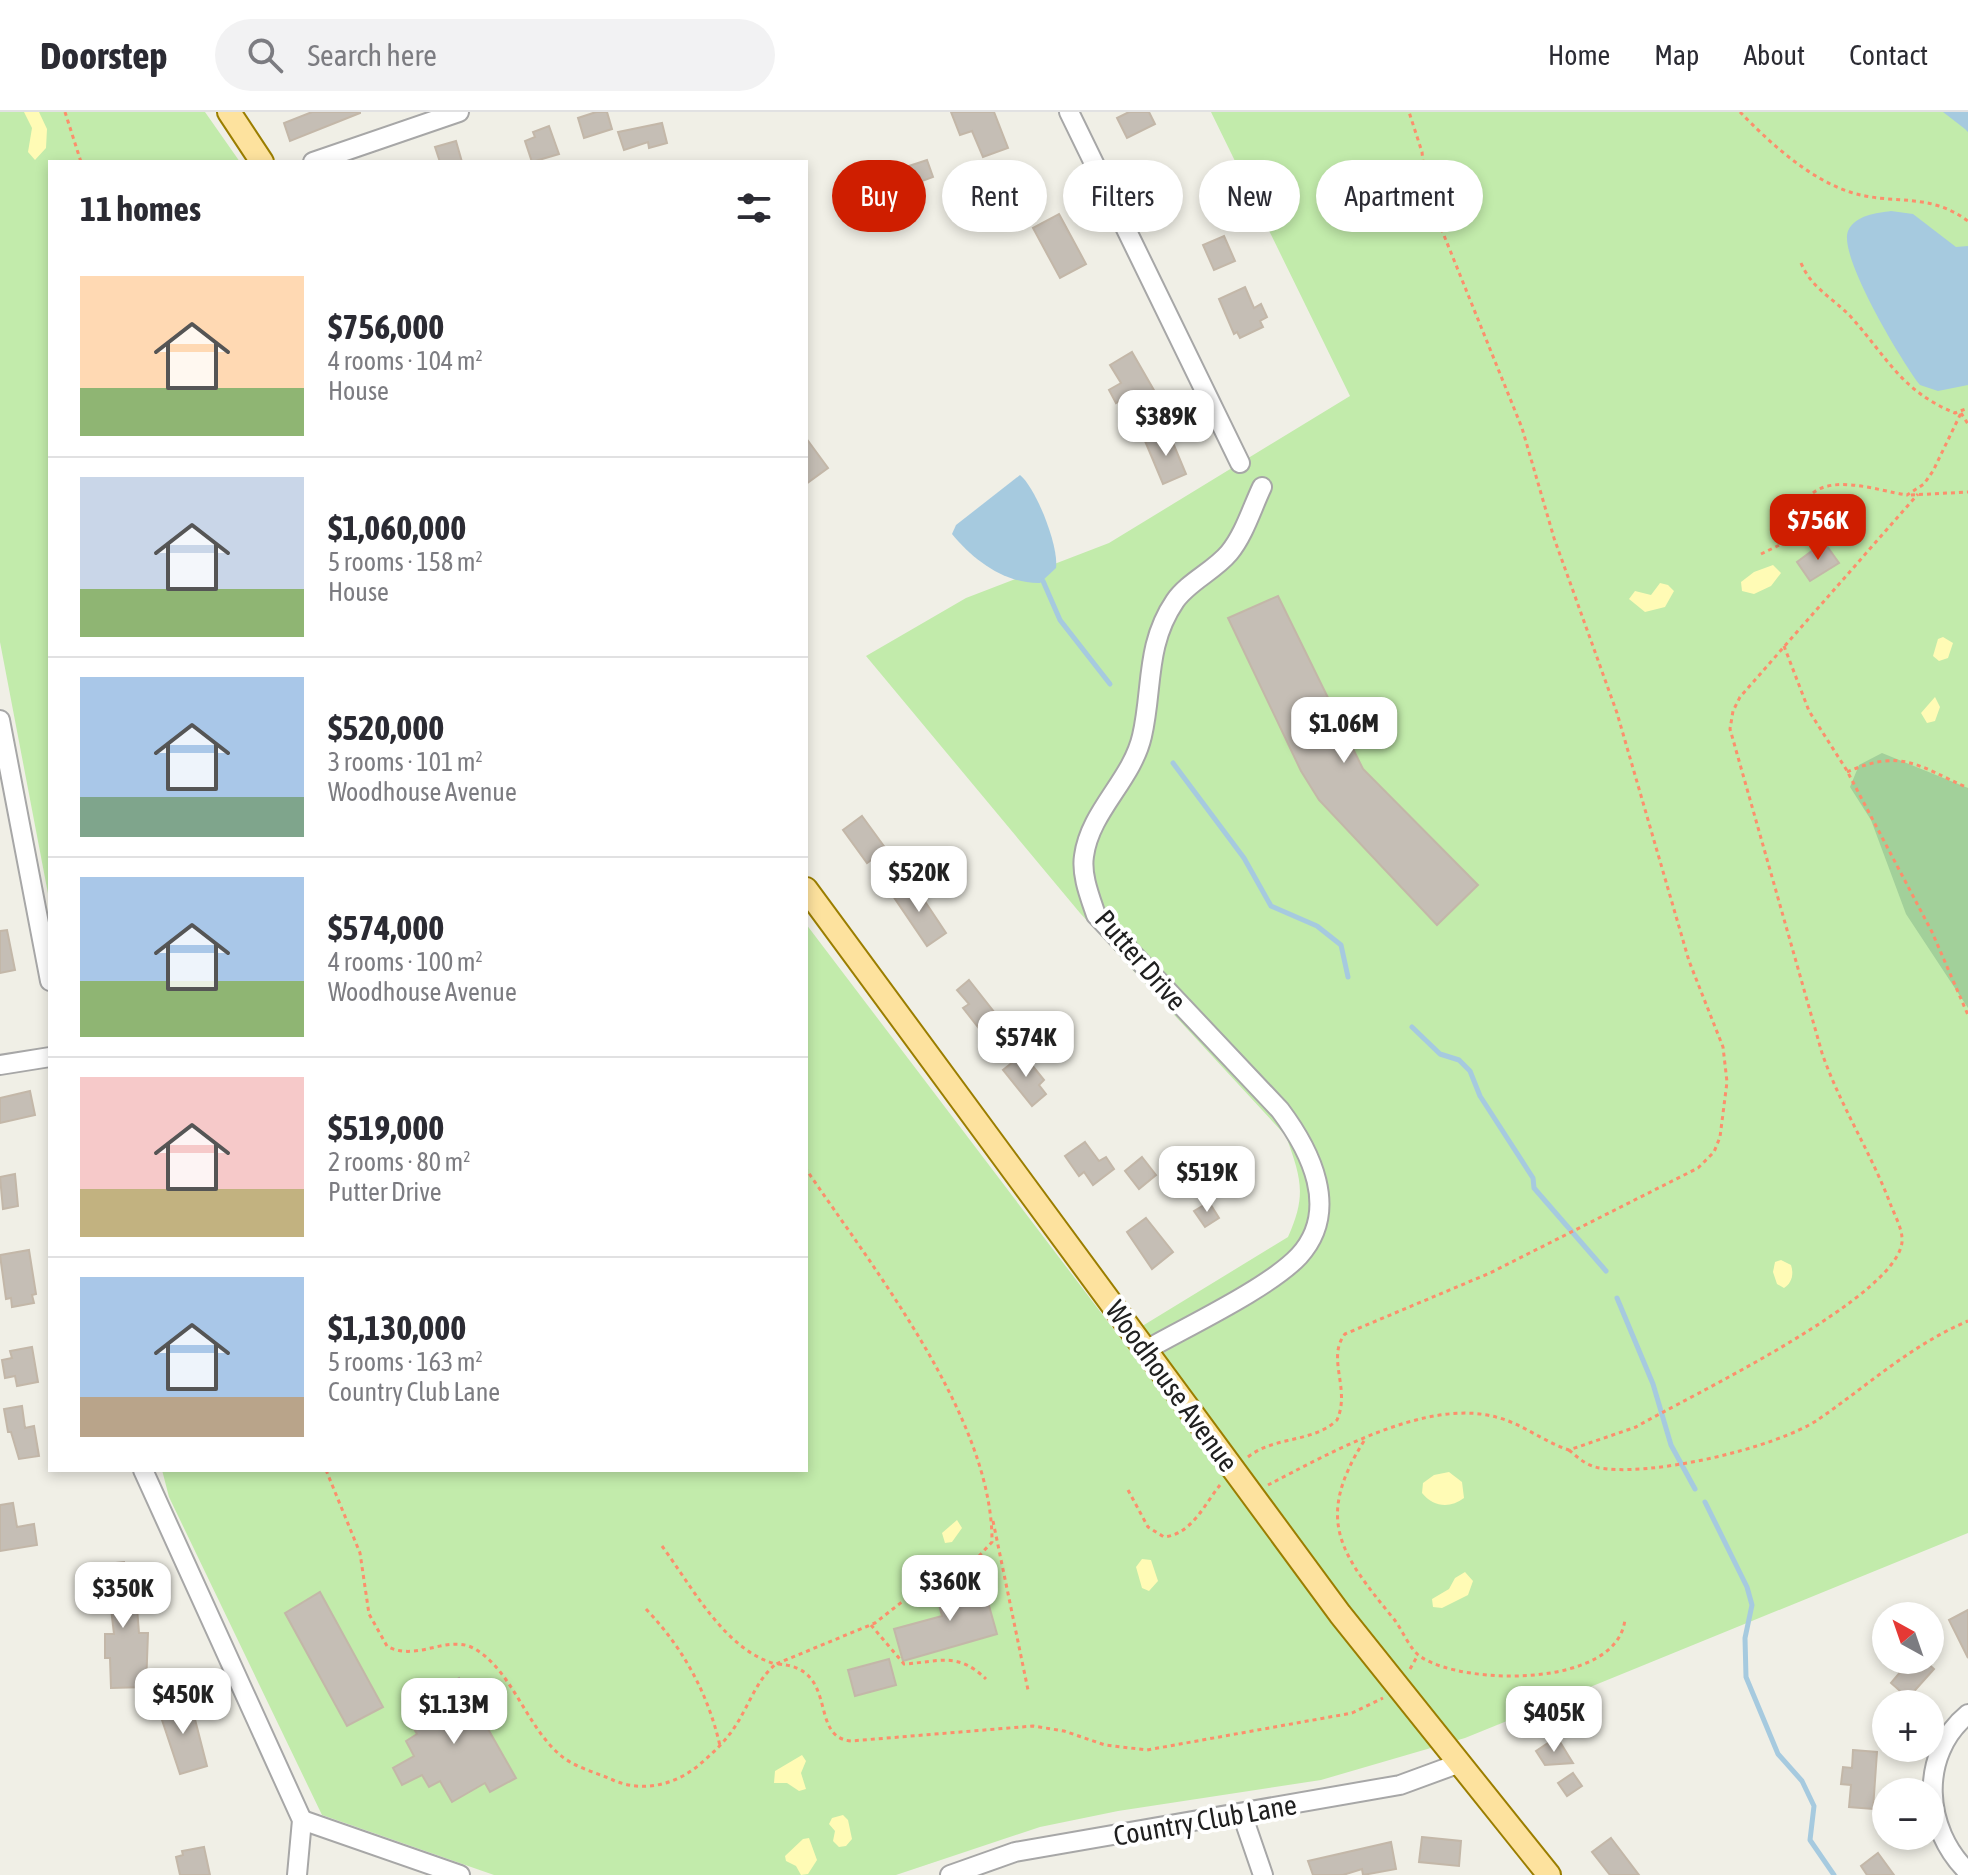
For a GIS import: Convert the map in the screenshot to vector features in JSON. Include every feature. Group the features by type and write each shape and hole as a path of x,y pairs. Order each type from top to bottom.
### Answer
{"main road":[{"path":"229,112 261,160"},
{"name":"Woodhouse Avenue","path":"808,892 1252,1495 1397,1685 1549,1875"}],"street":[{"path":"319,160 459,112"},
{"path":"1069,112 1240,463"},
{"name":"Putter Drive","path":"1146,1350 1257,1286 1300,1255 1315,1226 1319,1202 1317,1172 1305,1142 1280,1110 1096,915 1086,883 1083,857 1092,828 1129,767 1142,737 1147,681 1157,636 1176,599 1231,551 1262,487"},
{"path":"0,720 48,971"},
{"path":"0,1065 48,1057"},
{"path":"144,1472 302,1820 297,1875"},
{"path":"1968,1714 1944,1743 1934,1770 1932,1797 1936,1824 1948,1850 1968,1872"},
{"name":"Country Club Lane","path":"950,1875 1015,1852 1400,1785 1460,1763"},
{"path":"1242,1814 1263,1875"},
{"path":"302,1820 460,1875"}],"path":[{"path":"65,112 80,160"},
{"path":"1128,1490 1148,1527 1155,1533 1173,1536 1194,1521 1233,1469 1264,1447 1323,1430 1337,1420 1343,1387 1336,1352 1345,1334 1490,1273 1579,1229 1704,1163 1720,1137 1728,1066 1689,961 1617,713 1554,538 1522,428 1426,191 1422,152 1409,112"},
{"path":"1740,112 1794,159 1836,186 1867,196 1928,201 1953,210 1968,221"},
{"path":"1801,263 1815,288 1853,320 1903,382 1929,400 1961,413 1968,424"},
{"path":"1907,495 1924,484 1961,413 1968,408"},
{"path":"1761,554 1798,536 1805,502 1824,486 1864,487 1907,495 1968,492"},
{"path":"1569,1450 1648,1419 1807,1332 1853,1301 1893,1266 1902,1251 1901,1229 1881,1178 1822,1053 1730,729 1733,711 1740,697 1918,494"},
{"path":"1784,646 1809,711 1847,772 1932,932 1968,1015"},
{"path":"1847,772 1883,758 1901,758 1968,788"},
{"path":"808,1172 899,1306 935,1368 978,1456 1028,1690"},
{"path":"1252,1495 1364,1440 1439,1413 1462,1412 1499,1417 1569,1450 1593,1467 1671,1466 1746,1451 1803,1428 1925,1343 1968,1321"},
{"path":"1364,1440 1341,1495 1337,1533 1342,1549 1367,1587 1404,1631 1418,1655 1460,1669 1499,1677 1547,1675 1596,1656 1613,1644 1622,1632 1625,1619"},
{"path":"327,1472 360,1553 369,1614 387,1646 405,1653 462,1644 471,1647 498,1672 558,1753 573,1763 622,1784 642,1787 665,1783 695,1769 720,1746 763,1677 776,1664 871,1625 921,1587 948,1579 981,1556 992,1542 990,1509"},
{"path":"662,1546 728,1633 757,1656 809,1677 821,1695 829,1733 851,1741 961,1730 1041,1727 1105,1745 1147,1750 1352,1713 1375,1704 1397,1685 1418,1655"},
{"path":"646,1609 676,1643 697,1681 720,1746"},
{"path":"871,1625 904,1664 944,1658 976,1669 986,1679"}],"green space":[{"path":"0,112 205,112 239,160 48,160 48,894 0,642"},
{"path":"1211,112 1968,112 1968,1533 1465,1738 1321,1780 1118,1811 1040,1827 896,1875 494,1875 322,1815 169,1497 163,1472 808,1472 808,927 1121,1339 1288,1237 1298,1209 1300,1186 1286,1136 1080,913 866,656 966,598 1109,543 1350,396 1270,232 1300,232 1300,160 1234,160"},
{"path":"1882,753 1968,788 1968,1008 1906,914 1871,820 1850,787 1859,765"}],"sand":[{"path":"24,112 39,112 47,129 46,148 35,160 28,152 32,128"},
{"path":"1773,565 1781,573 1771,586 1754,594 1742,591 1741,582 1754,572"},
{"path":"1660,583 1674,591 1665,607 1645,612 1629,599 1635,591 1651,595"},
{"path":"1943,637 1953,643 1948,658 1939,661 1933,656 1938,639"},
{"path":"1935,697 1940,707 1935,721 1927,723 1921,713"},
{"path":"1781,1260 1791,1265 1792,1272 1791,1281 1784,1288 1777,1284 1773,1272 1775,1262"},
{"path":"1449,1472 1462,1482 1464,1498 1447,1505 1436,1504 1426,1498 1422,1493 1423,1483 1434,1475"},
{"path":"957,1520 962,1528 952,1542 945,1543 942,1533"},
{"path":"1142,1559 1151,1560 1158,1581 1149,1591 1142,1588 1136,1567"},
{"path":"1465,1572 1473,1581 1468,1595 1442,1608 1433,1607 1432,1599 1449,1589 1455,1578"},
{"path":"802,1755 806,1761 801,1773 806,1789 799,1791 787,1783 774,1783 775,1771"},
{"path":"843,1815 848,1820 852,1839 846,1846 839,1847 833,1841 835,1831 829,1824 832,1818"},
{"path":"809,1838 817,1860 808,1874 801,1875 796,1866 786,1861 785,1856 803,1839"}],"water":[{"path":"1943,112 1968,112 1968,132 1965,129"},
{"path":"1891,211 1913,214 1956,247 1968,246 1968,385 1938,391 1920,385 1887,333 1862,285 1847,244 1848,231 1861,218"},
{"path":"1020,475 1039,504 1054,546 1056,568 1040,583 1015,580 992,569 970,553 952,534 956,525"}],"building":[{"path":"312,112 360,113 290,141 284,123"},
{"path":"607,112 612,129 584,138 578,118"},
{"path":"951,112 994,112 1008,148 983,157 972,131 960,135"},
{"path":"1129,112 1149,112 1155,124 1127,138 1117,118"},
{"path":"662,123 667,143 649,148 648,142 624,150 618,132"},
{"path":"549,126 559,154 531,160 525,141 535,137 533,132"},
{"path":"456,141 461,160 439,160 435,147"},
{"path":"926,160 933,177 926,180"},
{"path":"1059,214 1063,232 1069,232 1086,264 1060,278 1035,232 1047,232 1047,220"},
{"path":"1224,236 1235,261 1214,270 1203,245"},
{"path":"1245,287 1254,308 1261,304 1267,317 1260,321 1263,327 1240,338 1237,332 1234,334 1219,299"},
{"path":"1132,352 1159,399 1137,412 1128,396 1116,403 1109,390 1121,383 1110,365"},
{"path":"1168,431 1186,474 1163,484 1145,441"},
{"path":"808,441 828,468 808,483"},
{"path":"1824,542 1839,563 1810,581 1797,562"},
{"path":"1278,596 1363,769 1478,885 1437,925 1319,800 1301,771 1228,618"},
{"path":"862,816 886,849 867,863 843,830"},
{"path":"912,882 946,933 927,946 893,896"},
{"path":"7,930 15,970 0,973 0,931"},
{"path":"969,980 1002,1022 985,1036 963,1008 969,1004 957,990"},
{"path":"1023,1054 1044,1080 1039,1085 1046,1094 1032,1106 1003,1070"},
{"path":"30,1091 35,1115 0,1123 0,1098"},
{"path":"1085,1142 1099,1161 1106,1157 1114,1169 1093,1185 1084,1172 1079,1176 1065,1156"},
{"path":"1142,1157 1156,1175 1139,1189 1125,1171"},
{"path":"1231,1168 1243,1184 1228,1195 1217,1179"},
{"path":"15,1174 18,1206 3,1209 0,1177"},
{"path":"1209,1202 1219,1218 1205,1227 1194,1211"},
{"path":"1146,1218 1173,1252 1152,1269 1127,1232"},
{"path":"29,1250 36,1294 32,1295 34,1303 12,1307 11,1298 6,1299 0,1255"},
{"path":"32,1347 38,1382 17,1386 15,1376 5,1378 2,1360 12,1358 10,1351"},
{"path":"22,1406 25,1428 34,1426 39,1456 19,1459 11,1432 8,1432 4,1409"},
{"path":"13,1503 17,1527 34,1524 37,1545 0,1551 0,1505"},
{"path":"124,1562 128,1596 136,1595 139,1633 148,1633 146,1687 111,1688 110,1658 105,1658 105,1634 114,1634 110,1600 100,1601 97,1565"},
{"path":"982,1581 997,1634 903,1661 894,1629 942,1616 936,1594"},
{"path":"320,1592 383,1707 347,1726 285,1613"},
{"path":"1968,1610 1968,1658 1949,1620"},
{"path":"889,1659 896,1685 855,1696 848,1670"},
{"path":"1899,1674 1930,1674 1915,1690 1899,1690 1891,1683"},
{"path":"459,1678 516,1778 490,1792 485,1783 452,1802 440,1781 429,1787 422,1775 402,1785 393,1768 414,1756 406,1741 417,1734 407,1717 426,1707 421,1700"},
{"path":"190,1700 207,1766 180,1774 158,1708"},
{"path":"1557,1737 1573,1763 1545,1765 1536,1751"},
{"path":"1853,1750 1872,1752 1872,1762 1876,1762 1875,1778 1872,1778 1872,1809 1849,1807 1851,1785 1841,1784 1843,1767 1852,1768"},
{"path":"1573,1773 1582,1786 1567,1796 1558,1783"},
{"path":"1422,1837 1461,1841 1459,1866 1419,1862"},
{"path":"1611,1838 1639,1875 1610,1875 1592,1852"},
{"path":"1391,1842 1396,1869 1363,1875 1362,1869 1343,1875 1313,1875 1308,1861"},
{"path":"204,1847 210,1875 180,1875 176,1857 183,1855 182,1851"},
{"path":"1878,1853 1894,1875 1867,1875 1861,1866"}],"waterway":[{"path":"1043,581 1060,620 1110,684"},
{"path":"1173,763 1244,858 1271,906 1317,926 1341,945 1348,977"},
{"path":"1412,1027 1440,1054 1459,1060 1470,1071 1480,1096 1533,1178 1534,1188 1606,1271"},
{"path":"1617,1298 1653,1384 1671,1445 1695,1489"},
{"path":"1705,1502 1747,1587 1752,1605 1745,1638 1746,1677 1778,1754 1802,1781 1814,1806 1810,1840 1834,1875"}]}
